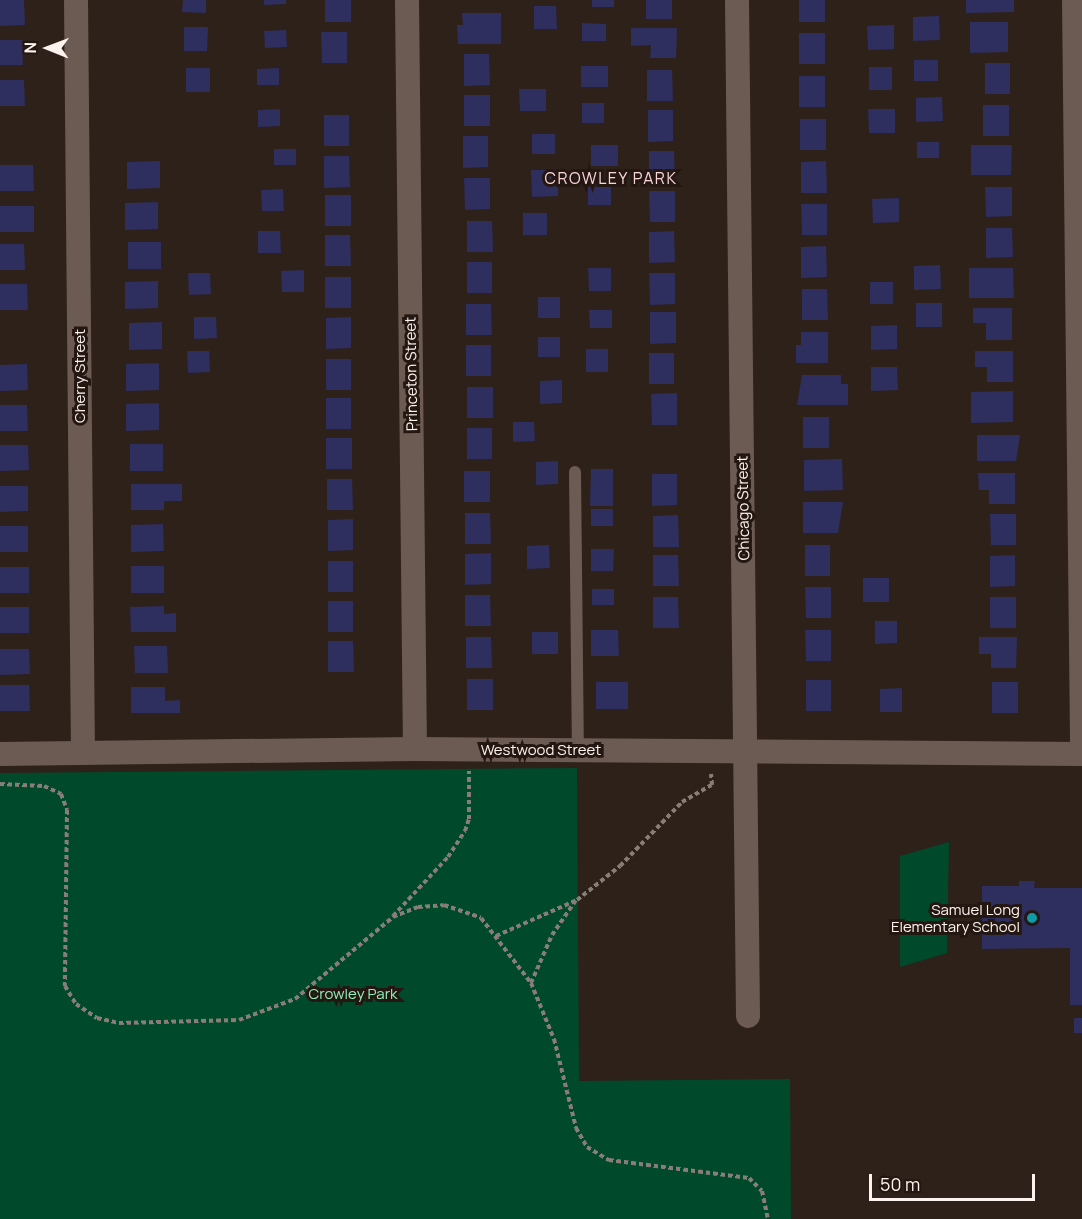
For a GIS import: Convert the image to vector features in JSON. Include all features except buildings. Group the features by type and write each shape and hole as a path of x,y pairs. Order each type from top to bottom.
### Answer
{"street":[{"name":"Cherry Street","path":"76,0 83,753"},
{"name":"Princeton Street","path":"407,0 415,749"},
{"name":"Chicago Street","path":"737,0 748,1016"},
{"path":"1074,0 1082,742"},
{"name":"Westwood Street","path":"0,754 415,749 1082,754"}],"lane":[{"path":"574,472 578,750"}],"path":[{"path":"0,784 44,786 61,794 67,810 65,986 76,1004 97,1018 119,1023 211,1023 239,1020 266,1012 295,999 393,917 448,857 465,831 469,819 469,749"},
{"path":"496,936 577,900 620,866 681,802 712,785 711,767"},
{"path":"531,983 552,935 577,900"},
{"path":"393,917 418,907 444,905 481,918 531,983 554,1039 576,1128 587,1147 609,1160 749,1178 762,1191 768,1219"}],"green space":[{"name":"Crowley Park","path":"577,768 579,1081 790,1079 791,1219 0,1219 0,773"},
{"path":"949,842 947,953 900,967 900,856"}],"place":[{"name":"Samuel Long Elementary School","path":"1032,918"}],"district":[{"name":"CROWLEY PARK","path":"611,178"}]}
